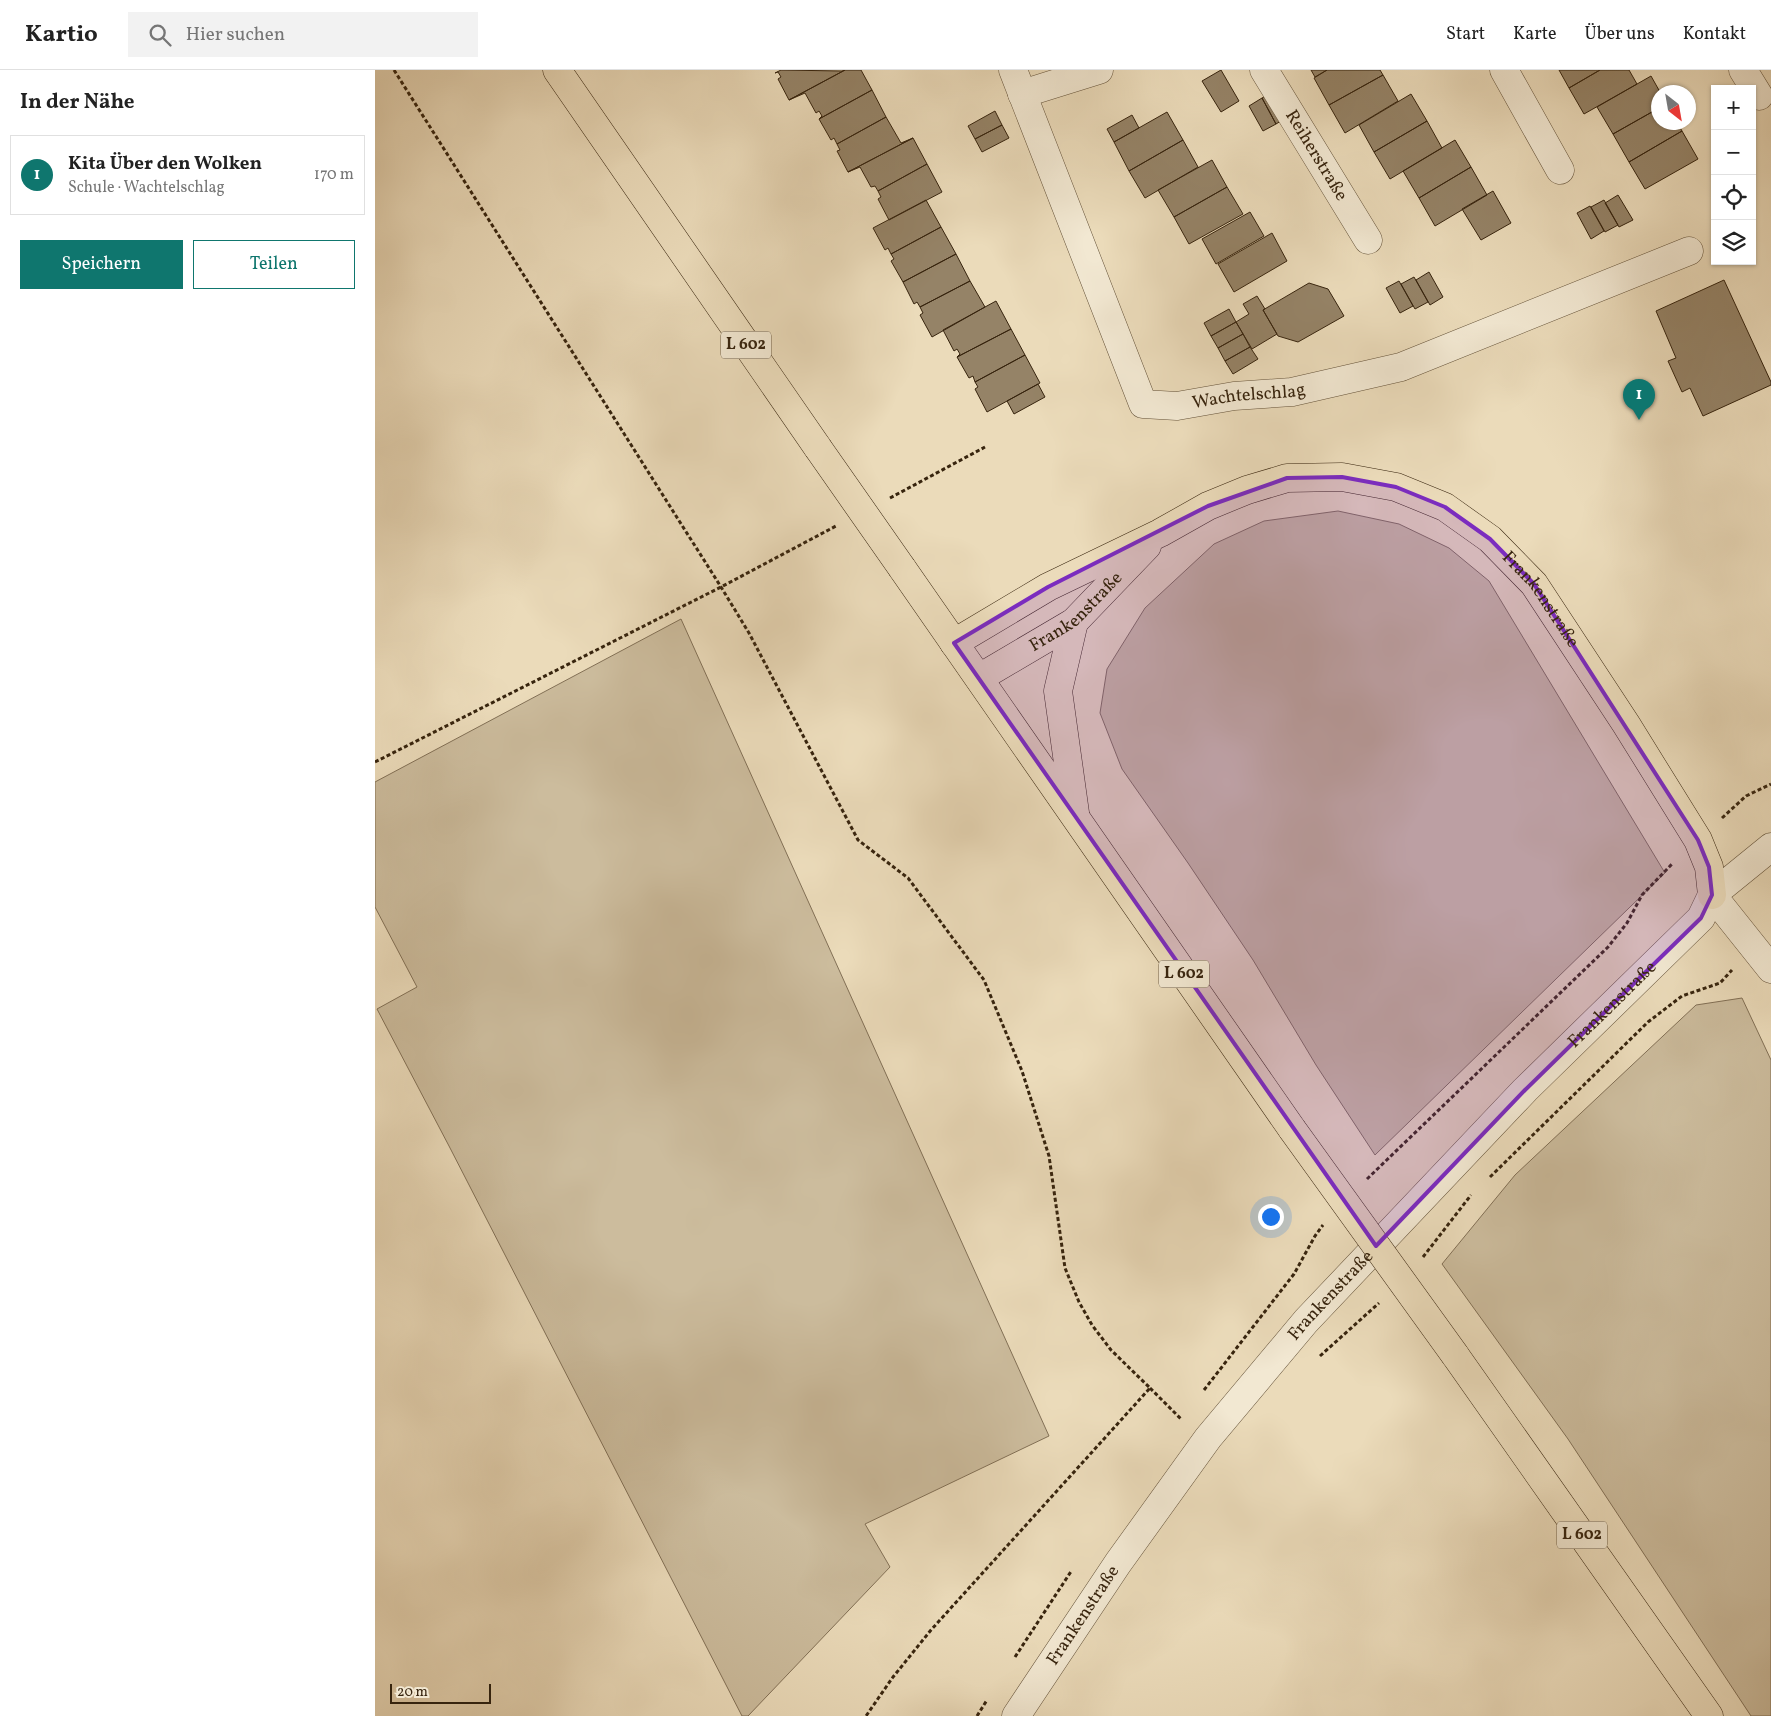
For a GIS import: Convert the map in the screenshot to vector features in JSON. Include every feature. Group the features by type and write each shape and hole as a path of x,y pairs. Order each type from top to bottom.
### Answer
{"main road":[{"name":"L 602","path":"557,70 817,448 1292,1129 1455,1355 1709,1716"},
{"name":"Frankenstraße","path":"954,643 1048,587 1160,533 1208,506 1247,490 1287,478 1341,477 1396,487 1445,507 1490,539 1534,584 1626,724 1698,840 1709,867 1712,895"},
{"name":"Frankenstraße","path":"979,678 1074,622 1160,533"},
{"name":"L 602","path":"1074,622 1058,690 1076,820"}],"street":[{"path":"1018,82 1099,70"},
{"name":"Reiherstraße","path":"1263,70 1368,240"},
{"path":"1504,70 1560,170"},
{"path":"1743,70 1759,96"},
{"name":"Wachtelschlag","path":"1018,82 1143,404 1177,406 1234,396 1292,392 1401,367 1689,251"},
{"path":"1771,846 1712,895 1771,969"},
{"name":"Frankenstraße","path":"1016,1716 1118,1563 1208,1438 1306,1321 1525,1090 1701,918 1712,895"}],"path":[{"path":"394,70 749,633 858,840 908,878 983,980 1022,1071 1049,1156 1065,1268 1092,1325 1111,1350 1150,1388 931,1630 893,1677 866,1716"},
{"path":"375,762 721,587"},
{"path":"1717,823 1746,796 1771,784"}],"highlighted area":[{"path":"1342,477 1396,487 1445,507 1490,539 1534,584 1698,840 1709,867 1712,895 1701,918 1525,1090 1376,1246 954,643 1048,587 1208,506 1287,478"}],"shaded area":[{"path":"1338,511 1399,524 1449,548 1489,581 1665,873 1375,1155 1316,1065 1253,960 1122,769 1100,713 1107,669 1145,608 1214,544 1264,521"},
{"path":"681,619 1049,1436 865,1524 890,1567 748,1716 742,1716 377,1009 417,987 375,907 375,782"},
{"path":"1742,998 1771,1060 1771,1716 1751,1716 1568,1439 1442,1264 1515,1175 1696,1005"}],"building":[{"path":"781,70 845,70 789,100 778,79 781,77 778,72 775,73"},
{"path":"845,70 861,70 872,90 819,119 822,116 819,111 816,113 805,93 789,100"},
{"path":"1221,70 1239,101 1221,112 1202,81"},
{"path":"1311,70 1327,70 1315,77"},
{"path":"1327,70 1380,70 1383,75 1329,105 1314,78"},
{"path":"1559,70 1600,70 1569,88"},
{"path":"1600,70 1629,70 1637,84 1584,114 1569,88"},
{"path":"1383,75 1398,101 1345,133 1329,105"},
{"path":"1651,76 1656,85 1651,85 1651,113 1613,134 1597,107"},
{"path":"872,90 886,117 837,144 834,138 831,140 819,119"},
{"path":"1274,91 1289,116 1276,124 1262,98"},
{"path":"1411,94 1427,121 1374,152 1359,125"},
{"path":"1262,98 1276,124 1263,131 1249,106"},
{"path":"995,111 1002,125 975,139 968,126"},
{"path":"1167,112 1183,140 1129,171 1114,142"},
{"path":"1651,113 1651,130 1682,131 1629,162 1613,134"},
{"path":"1132,115 1139,128 1114,142 1107,129"},
{"path":"886,117 901,143 913,138 848,172 837,151 840,150 837,144"},
{"path":"1427,121 1442,148 1390,179 1374,152"},
{"path":"1002,125 1009,138 982,152 975,139"},
{"path":"1682,131 1698,159 1645,189 1629,162"},
{"path":"913,138 927,164 878,191 875,186 871,187 860,167 848,172"},
{"path":"1183,140 1198,167 1145,198 1129,171"},
{"path":"1455,140 1471,167 1419,198 1403,171"},
{"path":"1212,160 1227,187 1174,217 1158,190"},
{"path":"927,164 942,192 889,220 878,199 881,197 878,191"},
{"path":"1471,167 1487,195 1435,226 1419,198"},
{"path":"1227,187 1243,214 1189,244 1174,217"},
{"path":"1493,191 1511,223 1481,240 1462,209"},
{"path":"1618,195 1633,220 1619,227 1605,203"},
{"path":"926,200 941,227 891,254 888,248 885,250 873,228"},
{"path":"1604,200 1618,225 1605,232 1591,207"},
{"path":"1590,206 1604,231 1591,239 1577,213"},
{"path":"1250,212 1264,236 1216,264 1202,239"},
{"path":"941,227 956,254 903,282 891,261 894,259 891,254"},
{"path":"1272,233 1287,261 1234,292 1218,264"},
{"path":"956,254 970,281 920,307 917,302 914,304 903,282"},
{"path":"1429,272 1443,297 1430,305 1416,280"},
{"path":"1414,277 1428,302 1415,309 1401,284"},
{"path":"1724,280 1771,385 1703,416 1690,388 1682,392 1668,361 1676,358 1656,311"},
{"path":"970,281 985,307 932,337 920,315 923,313 920,307"},
{"path":"1399,281 1413,306 1400,313 1386,288"},
{"path":"1309,283 1328,289 1344,316 1298,342 1278,336 1263,310"},
{"path":"1257,296 1277,334 1252,349 1236,322 1249,314 1243,304"},
{"path":"996,301 1011,329 957,357 960,354 957,349 954,351 943,330"},
{"path":"1229,309 1236,322 1211,336 1204,323"},
{"path":"1236,322 1243,334 1218,348 1211,336"},
{"path":"1011,329 1025,355 975,382 973,376 969,378 957,357"},
{"path":"1243,334 1250,347 1225,361 1218,348"},
{"path":"1250,347 1258,359 1233,374 1225,361"},
{"path":"1025,355 1040,383 987,412 975,389 978,387 975,382"},
{"path":"1038,384 1045,397 1014,414 1007,401"}],"place":[{"name":"Kita Über den Wolken","path":"1639,420"}]}
